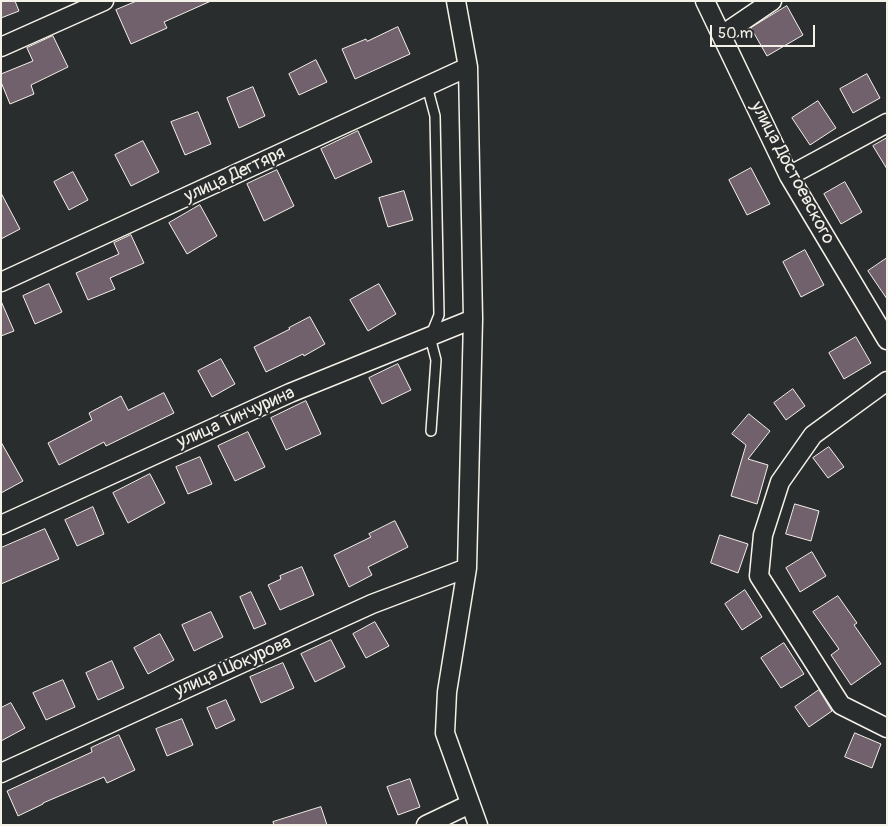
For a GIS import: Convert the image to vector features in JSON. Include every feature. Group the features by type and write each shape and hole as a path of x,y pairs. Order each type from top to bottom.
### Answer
{"street":[{"path":"1,47 104,1"},
{"path":"456,1 468,67 474,319 467,568 447,692 445,733 478,825"},
{"name":"улица Достоевского","path":"705,1 789,176 887,340"},
{"path":"722,35 772,1"},
{"name":"улица Дегтяря","path":"1,282 468,67"},
{"path":"789,176 887,123"},
{"name":"улица Тинчурина","path":"1,525 290,393 474,319"},
{"path":"887,381 813,435 780,482 763,535 759,576 841,705 887,728"},
{"name":"улица Шокурова","path":"1,773 372,604 467,568"},
{"path":"426,825 470,804"}],"lane":[{"path":"427,86 435,116 439,316 430,337 436,360 431,431"}],"building":[{"path":"1,1 15,1 19,11 1,18"},
{"path":"137,1 211,1 164,22 167,28 131,44 116,10"},
{"path":"787,6 803,35 767,56 751,28"},
{"path":"398,27 410,54 355,79 342,49 366,39 367,41"},
{"path":"53,36 68,67 31,85 34,94 10,104 1,82 1,74 33,61 27,48"},
{"path":"316,60 327,82 299,95 289,74"},
{"path":"867,74 880,98 853,113 840,89"},
{"path":"253,87 265,116 239,128 227,98"},
{"path":"818,101 836,128 810,145 792,118"},
{"path":"198,112 211,144 185,155 171,122"},
{"path":"358,131 372,162 335,179 321,149"},
{"path":"887,138 887,169 873,146"},
{"path":"143,141 159,172 131,186 115,155"},
{"path":"751,168 770,204 747,215 729,180"},
{"path":"277,170 294,206 264,221 247,184"},
{"path":"73,172 88,200 69,210 54,182"},
{"path":"845,182 862,212 841,224 824,194"},
{"path":"404,191 413,220 388,227 379,198"},
{"path":"1,193 20,229 1,239"},
{"path":"200,205 217,236 187,254 169,223"},
{"path":"131,235 144,263 110,278 115,289 88,300 76,273 119,254 114,243"},
{"path":"805,250 824,285 801,297 783,262"},
{"path":"887,258 887,299 868,271"},
{"path":"49,284 62,312 35,324 23,296"},
{"path":"379,284 396,314 368,331 350,300"},
{"path":"1,301 14,331 1,336"},
{"path":"310,317 325,344 304,356 303,354 266,372 254,347"},
{"path":"856,337 871,363 844,379 829,353"},
{"path":"221,359 235,384 212,397 198,371"},
{"path":"398,364 411,390 382,404 369,378"},
{"path":"793,389 805,406 786,420 774,403"},
{"path":"164,393 174,413 106,446 104,442 59,465 48,443 92,420 89,413 121,396 128,410"},
{"path":"306,401 321,434 286,450 271,418"},
{"path":"749,414 770,431 748,459 768,465 757,504 731,496 746,445 732,434"},
{"path":"248,432 265,467 235,481 218,446"},
{"path":"1,442 23,481 1,493"},
{"path":"829,447 844,467 828,478 813,458"},
{"path":"200,457 212,484 188,494 176,467"},
{"path":"150,474 165,503 128,523 113,493"},
{"path":"795,504 819,511 811,541 786,534"},
{"path":"93,507 104,534 77,546 65,520"},
{"path":"395,521 408,547 368,567 372,575 349,587 334,555 371,537 369,534"},
{"path":"45,529 59,559 1,584 1,548"},
{"path":"720,535 748,544 738,573 711,563"},
{"path":"812,552 826,576 800,592 786,568"},
{"path":"302,567 314,595 280,610 268,585 281,579 280,576"},
{"path":"745,590 762,617 742,630 725,604"},
{"path":"251,592 266,624 254,629 240,597"},
{"path":"838,596 857,623 854,625 881,664 851,685 831,655 839,649 813,612"},
{"path":"211,612 223,637 194,651 182,625"},
{"path":"375,622 389,646 366,658 353,634"},
{"path":"160,634 174,660 148,674 134,648"},
{"path":"331,640 345,667 315,682 301,654"},
{"path":"784,643 804,674 781,688 761,658"},
{"path":"112,661 124,688 98,700 86,673"},
{"path":"283,663 294,688 261,703 250,677"},
{"path":"63,680 75,707 46,720 33,693"},
{"path":"819,690 832,711 809,727 795,707"},
{"path":"226,700 235,720 216,729 207,708"},
{"path":"11,703 25,728 1,741 1,708"},
{"path":"182,719 193,745 167,756 156,729"},
{"path":"855,733 881,744 872,768 845,757"},
{"path":"119,735 135,770 107,783 104,777 43,803 18,816 7,791 92,752 91,748"},
{"path":"410,779 420,807 398,815 387,787"},
{"path":"321,807 327,825 274,825 273,822"}]}
